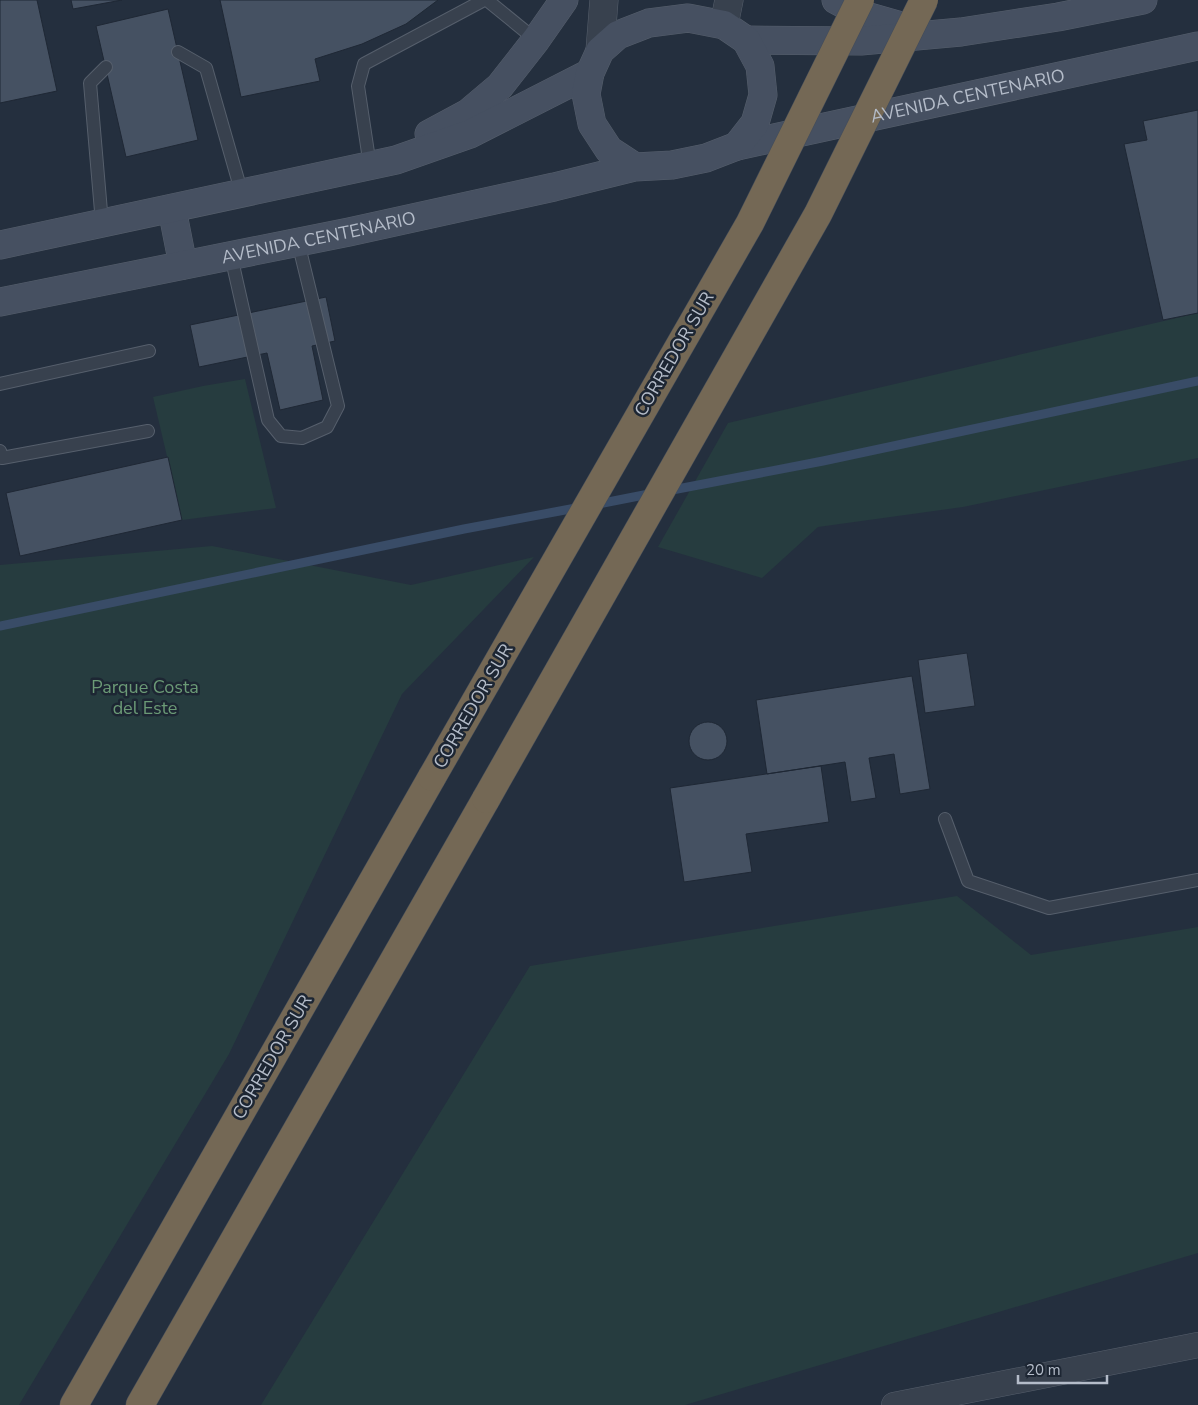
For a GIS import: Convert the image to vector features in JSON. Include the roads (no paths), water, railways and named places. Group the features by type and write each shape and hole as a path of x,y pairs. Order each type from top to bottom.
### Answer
{"highway":[{"name":"CORREDOR SUR","path":"74,1405 750,223 860,0"},
{"path":"140,1405 818,214 924,0"}],"main road":[{"path":"383,163 419,140 468,113 500,86 564,0"},
{"path":"836,0 866,16 912,30 961,32"},
{"path":"0,245 383,163 470,134 595,62 618,35 649,23 688,18 733,22 861,41 961,32 1058,17 1088,6 1143,0"},
{"path":"595,62 586,94 592,124 609,150 635,167 672,165 706,158 737,146 755,123 763,95 760,66 733,22"},
{"name":"AVENIDA CENTENARIO","path":"737,146 1198,46"},
{"name":"AVENIDA CENTENARIO","path":"0,302 349,232 545,189 635,167"},
{"path":"172,209 183,265"}],"street":[{"path":"595,62 604,0"},
{"path":"894,1405 1198,1345"}],"lane":[{"path":"383,163 358,86 364,64 486,0 536,40"},
{"path":"178,52 206,68 242,194"},
{"path":"102,223 90,83 106,67"},
{"path":"231,256 268,420 281,436 302,438 327,427 338,406 298,242"},
{"path":"0,384 149,351"},
{"path":"0,451 2,458 148,431"},
{"path":"946,819 968,881 1049,908 1198,880"}],"waterway":[{"path":"667,491 823,461 1198,381"},
{"path":"593,505 654,493"},
{"path":"0,626 464,529 581,507"}],"park label":[{"name":"Parque Costa del Este","path":"145,698"}]}
